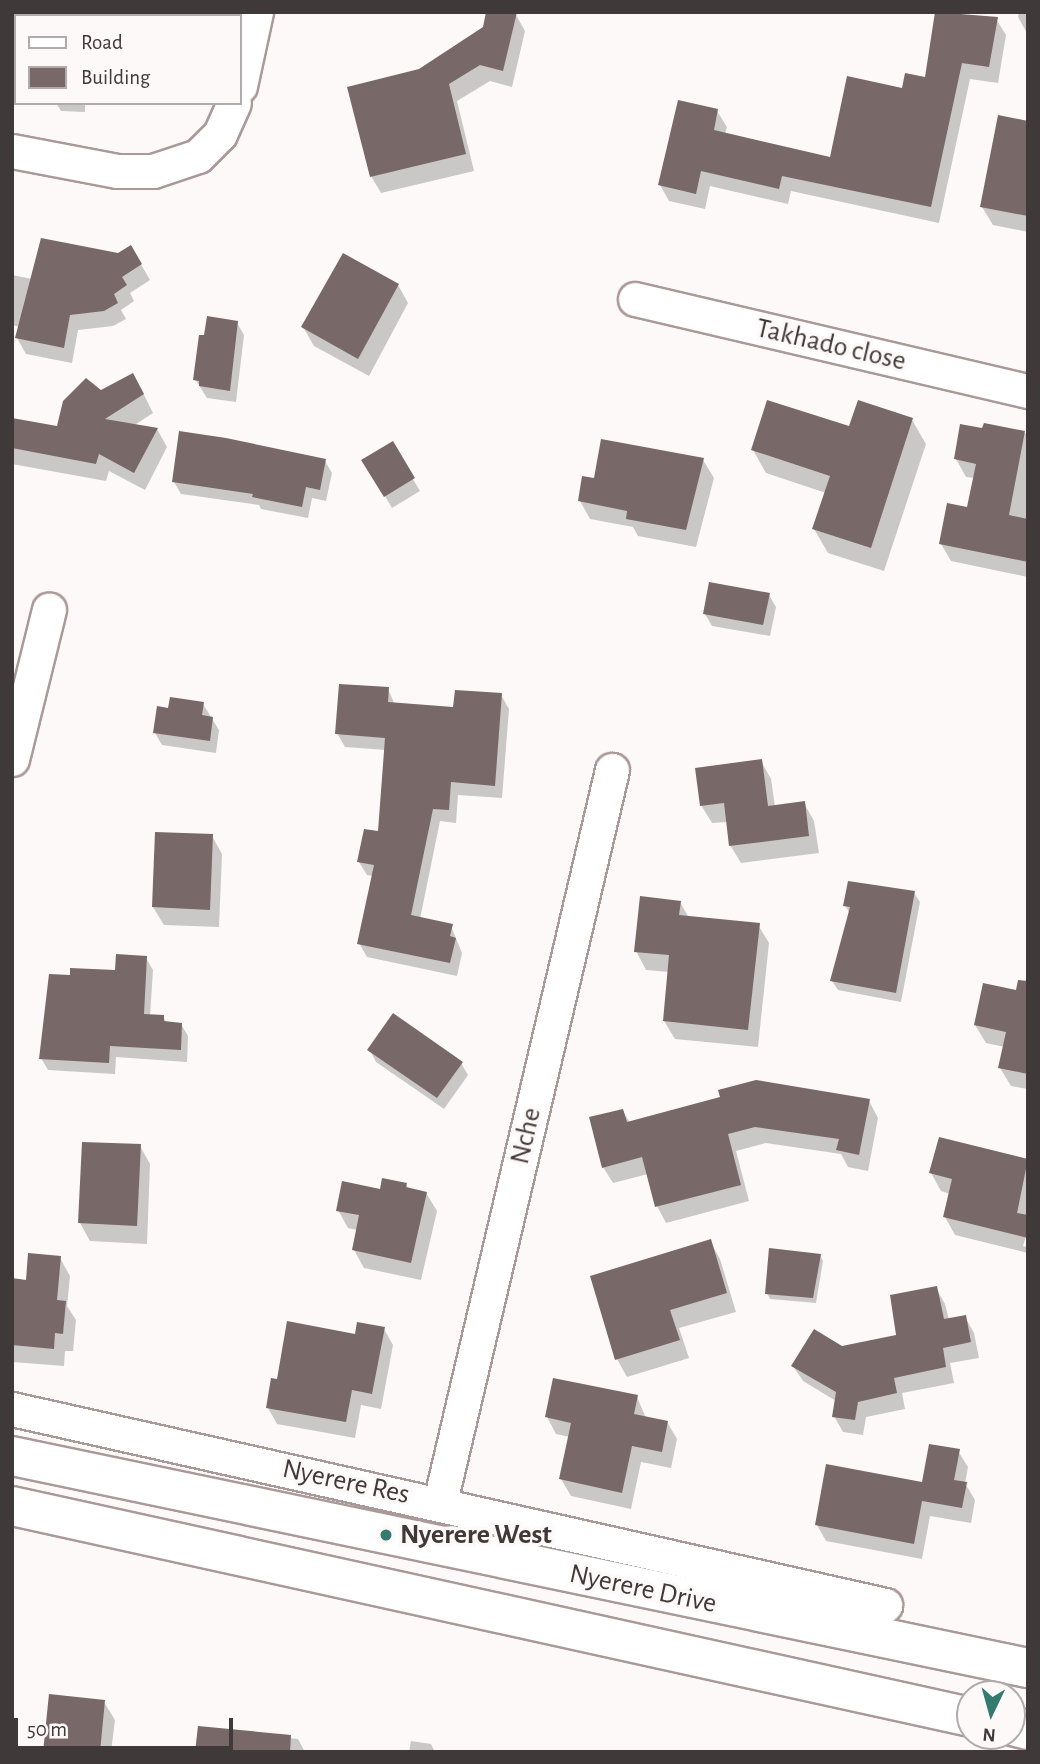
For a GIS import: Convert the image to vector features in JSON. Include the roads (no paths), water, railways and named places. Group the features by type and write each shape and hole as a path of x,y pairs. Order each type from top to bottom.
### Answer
{"main road":[{"name":"Nyerere Drive","path":"12,1456 1028,1668"},
{"name":"Nyerere Drive","path":"12,1506 956,1714"}],"street":[{"path":"242,77 256,12"},
{"path":"12,151 117,172 153,171 198,156 220,134 233,105"},
{"name":"Takhado close","path":"635,299 1028,391"},
{"path":"12,759 49,610"},
{"name":"Nche","path":"440,1502 612,770"},
{"name":"Nyerere Res","path":"12,1409 440,1502 885,1605"}],"place":[{"name":"Nyerere West","path":"386,1535"}]}
